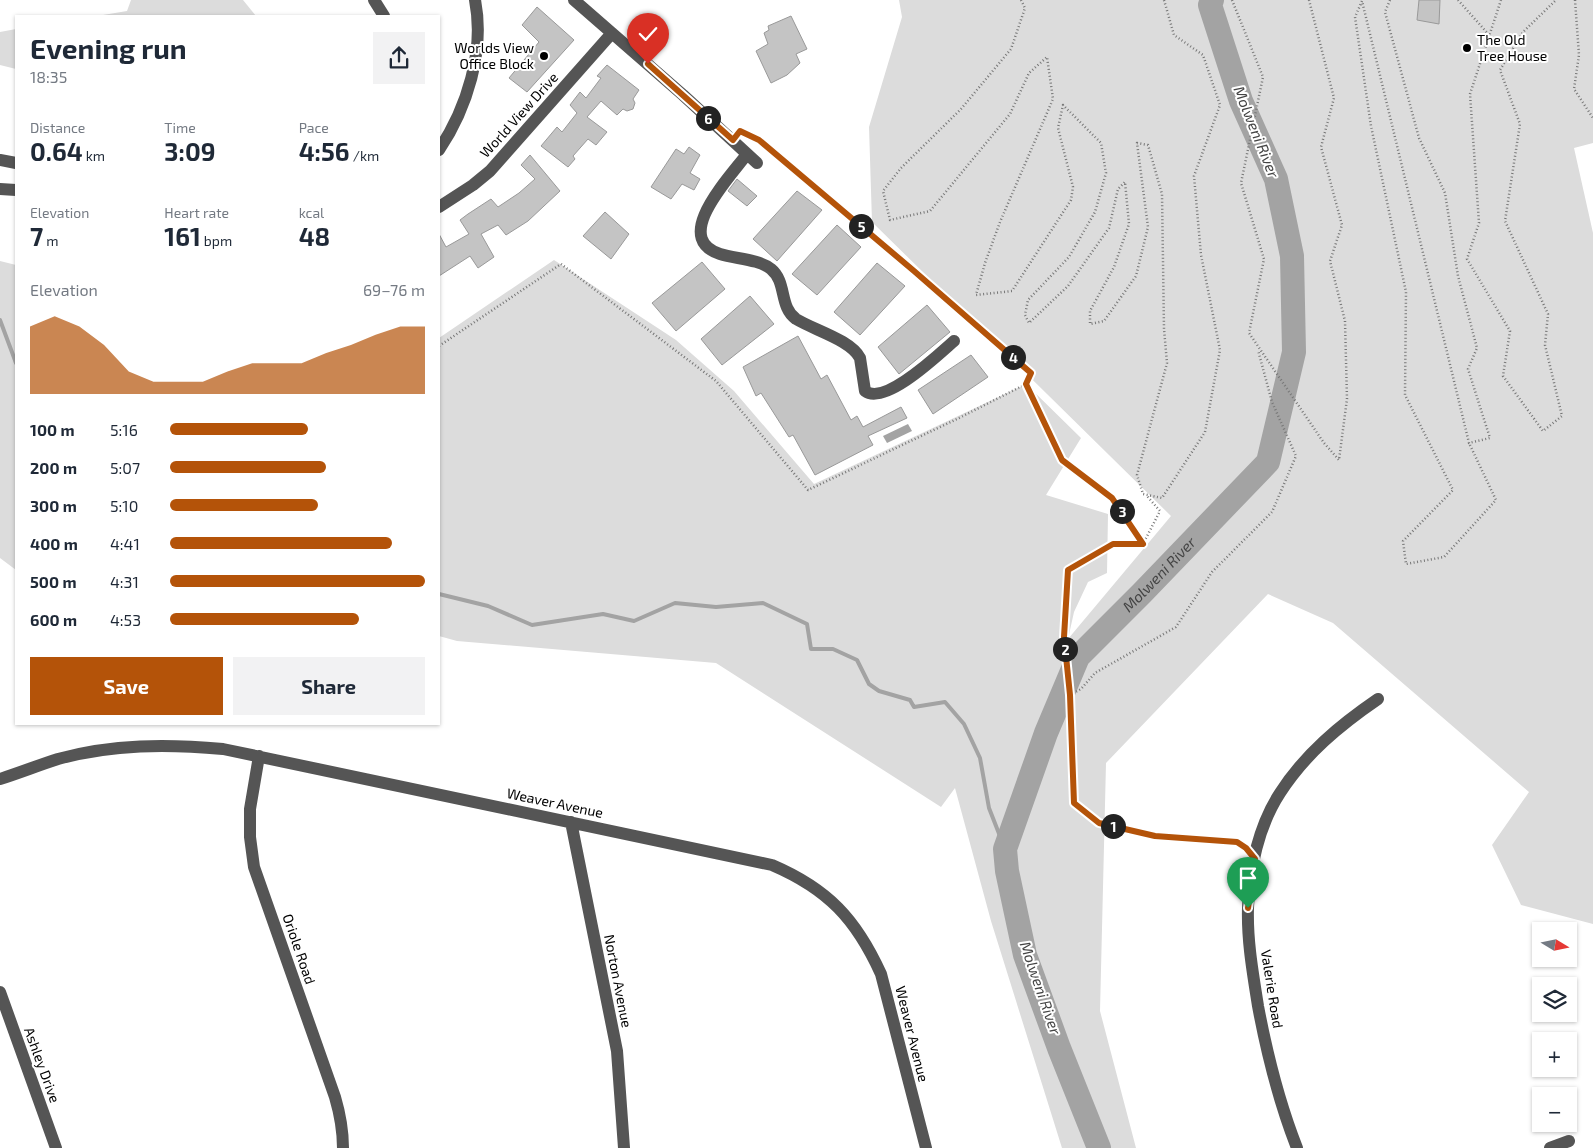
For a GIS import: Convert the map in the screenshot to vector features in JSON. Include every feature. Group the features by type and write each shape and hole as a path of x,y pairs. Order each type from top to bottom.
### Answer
{"street":[{"path":"374,0 383,15"},
{"path":"440,148 459,114 469,85 478,30 475,0"},
{"path":"574,0 757,163"},
{"name":"World View Drive","path":"440,206 473,185 490,171 612,33"},
{"path":"747,154 717,193 703,216 700,236 706,247 716,252 754,262 772,270 781,284 787,308 795,318 848,345 858,353 865,391 870,394 880,394 888,391 912,376 954,341"},
{"path":"0,160 15,163"},
{"path":"0,189 15,190"},
{"name":"Valerie Road","path":"1297,1148 1273,1076 1255,985 1250,947 1248,908 1255,859 1264,828 1274,805 1280,793 1300,766 1333,733 1378,699"},
{"name":"Weaver Avenue","path":"0,780 56,760 100,750 129,746 186,746 223,749 772,865 802,880 837,906 855,927 869,950 881,974 926,1148"},
{"name":"Oriole Road","path":"259,756 250,809 250,837 254,867 335,1097 340,1114 344,1148"},
{"name":"Norton Avenue","path":"571,822 617,1051 624,1148"},
{"name":"Ashley Drive","path":"0,992 56,1148"},
{"path":"1550,1148 1569,1141"}],"path":[{"path":"1021,0 1024,8 1011,49 960,109 901,168 883,191 890,220 930,211 1010,114 1029,73 1047,57 1053,99 1000,222 985,262 976,294 1012,291 1071,200 1073,187 1058,128 1063,105 1101,143 1106,173 1095,212 1068,257 1028,300 1025,315 1029,323 1068,286 1109,228 1118,189 1125,182 1129,224 1114,267 1090,311 1090,324 1104,321 1136,276 1148,227 1137,143 1148,145 1162,194 1164,329 1167,364 1137,475 1143,494 1146,494 1160,511 1143,544"},
{"path":"1146,494 1162,498 1205,432 1220,350 1201,255 1194,176 1220,105 1203,55 1174,35 1164,0"},
{"path":"1232,0 1262,77 1241,183 1264,258 1249,333 1324,444 1339,460 1347,399 1345,321 1330,261 1342,225 1321,147 1334,98 1309,0"},
{"path":"1390,0 1385,12 1419,138 1445,192 1458,276 1477,348 1468,369 1490,438 1468,443"},
{"path":"1458,0 1490,36"},
{"path":"1501,0 1470,94 1479,223 1467,259 1510,331 1503,376 1542,431 1562,416 1546,345 1548,314 1505,221 1520,124 1500,70 1523,32 1556,0"},
{"path":"1575,0 1579,55 1574,89 1593,118"},
{"path":"1362,1 1434,300 1468,443 1496,500 1444,556 1406,564 1403,541 1454,490 1405,395 1406,292 1369,116 1355,17 1362,1"},
{"path":"440,345 561,264 716,381 808,490 1026,384 1031,373 759,140 740,131 733,140"},
{"path":"1070,695 1080,689 1095,673 1176,627 1212,572 1272,512 1296,456 1272,402 1257,346"},
{"path":"1026,384 1062,460 1112,498 1143,544"},
{"path":"1143,544 1113,544 1068,570 1064,637 1070,695 1074,803 1099,823 1155,836 1237,842 1246,848 1255,859"}],"shaded area":[{"path":"131,0 243,0 255,15 103,15 127,11"},
{"path":"899,0 1593,0 1593,143 1574,148 1593,233 1593,924 1521,905 1492,845 1529,792 1333,623 1268,594 1106,763 1100,1011 1136,1148 1062,1148 991,921 955,788 941,807 716,663 457,641 440,636 440,337 554,260 676,340 734,391 814,484 1026,384 1081,438 1046,495 1108,514 1107,573 1088,582 1074,612 1068,639 1171,516 872,222 869,127 902,17"},
{"path":"15,29 15,69 0,65 0,32"},
{"path":"0,261 15,265 15,569 0,558"},
{"path":"908,424 912,431 887,443 883,436"}],"building":[{"path":"1419,0 1440,0 1439,24 1417,20"},
{"name":"Worlds View Office Block","path":"537,7 574,40 527,92 509,78 539,42 522,25"},
{"path":"791,16 807,49 796,54 800,63 787,75 771,83 756,51 768,44 764,33 769,30 768,26"},
{"path":"607,65 639,90 633,99 635,103 633,109 627,111 623,109 617,115 601,101 587,117 607,132 596,145 588,139 573,156 575,159 568,167 541,146 557,127 562,132 577,113 570,105 580,92 586,98 601,78 597,76"},
{"path":"689,147 700,155 690,173 700,179 694,190 682,184 671,199 651,187 676,149 684,154"},
{"path":"530,155 560,191 528,221 506,235 498,225 481,234 494,257 478,268 470,256 440,275 440,236 446,247 469,234 460,220 491,199 498,207 519,193 535,179 521,165"},
{"path":"737,179 757,196 747,206 728,191"},
{"path":"797,191 822,210 777,261 753,239"},
{"path":"605,212 629,234 611,259 583,236"},
{"path":"837,225 861,247 817,295 792,274"},
{"path":"702,262 725,289 676,331 652,303"},
{"path":"877,263 905,286 860,335 834,312"},
{"path":"750,296 774,324 722,365 701,339"},
{"path":"927,305 950,332 899,374 878,347"},
{"path":"798,336 821,379 827,375 851,420 857,416 863,427 901,407 907,418 868,436 873,445 815,475 793,435 789,437 761,393 756,396 743,367"},
{"path":"971,355 988,377 933,414 918,390"}],"waterway":[{"name":"Molweni River","path":"1099,1148 1059,1048 1025,955 1007,871 1005,849 1046,733 1078,657 1268,462 1294,352 1292,256 1276,179 1241,101 1210,5 1212,0"},
{"path":"0,320 15,360"},
{"path":"440,594 488,606 532,625 603,614 634,621 675,603 716,607 763,603 807,624 811,649 833,649 857,660 869,684 879,691 910,700 914,707 945,702 964,724 980,758 989,808 1005,849"}],"place":[{"name":"The Old Tree House","path":"1467,48"},
{"name":"Worlds View Office Block","path":"544,56"}],"route":[{"path":"648,64 733,140 740,131 759,140 1031,373 1026,384 1062,460 1112,498 1143,544 1113,544 1068,570 1064,637 1070,695 1074,803 1099,823 1155,836 1237,842 1246,848 1255,859 1248,908"}]}
